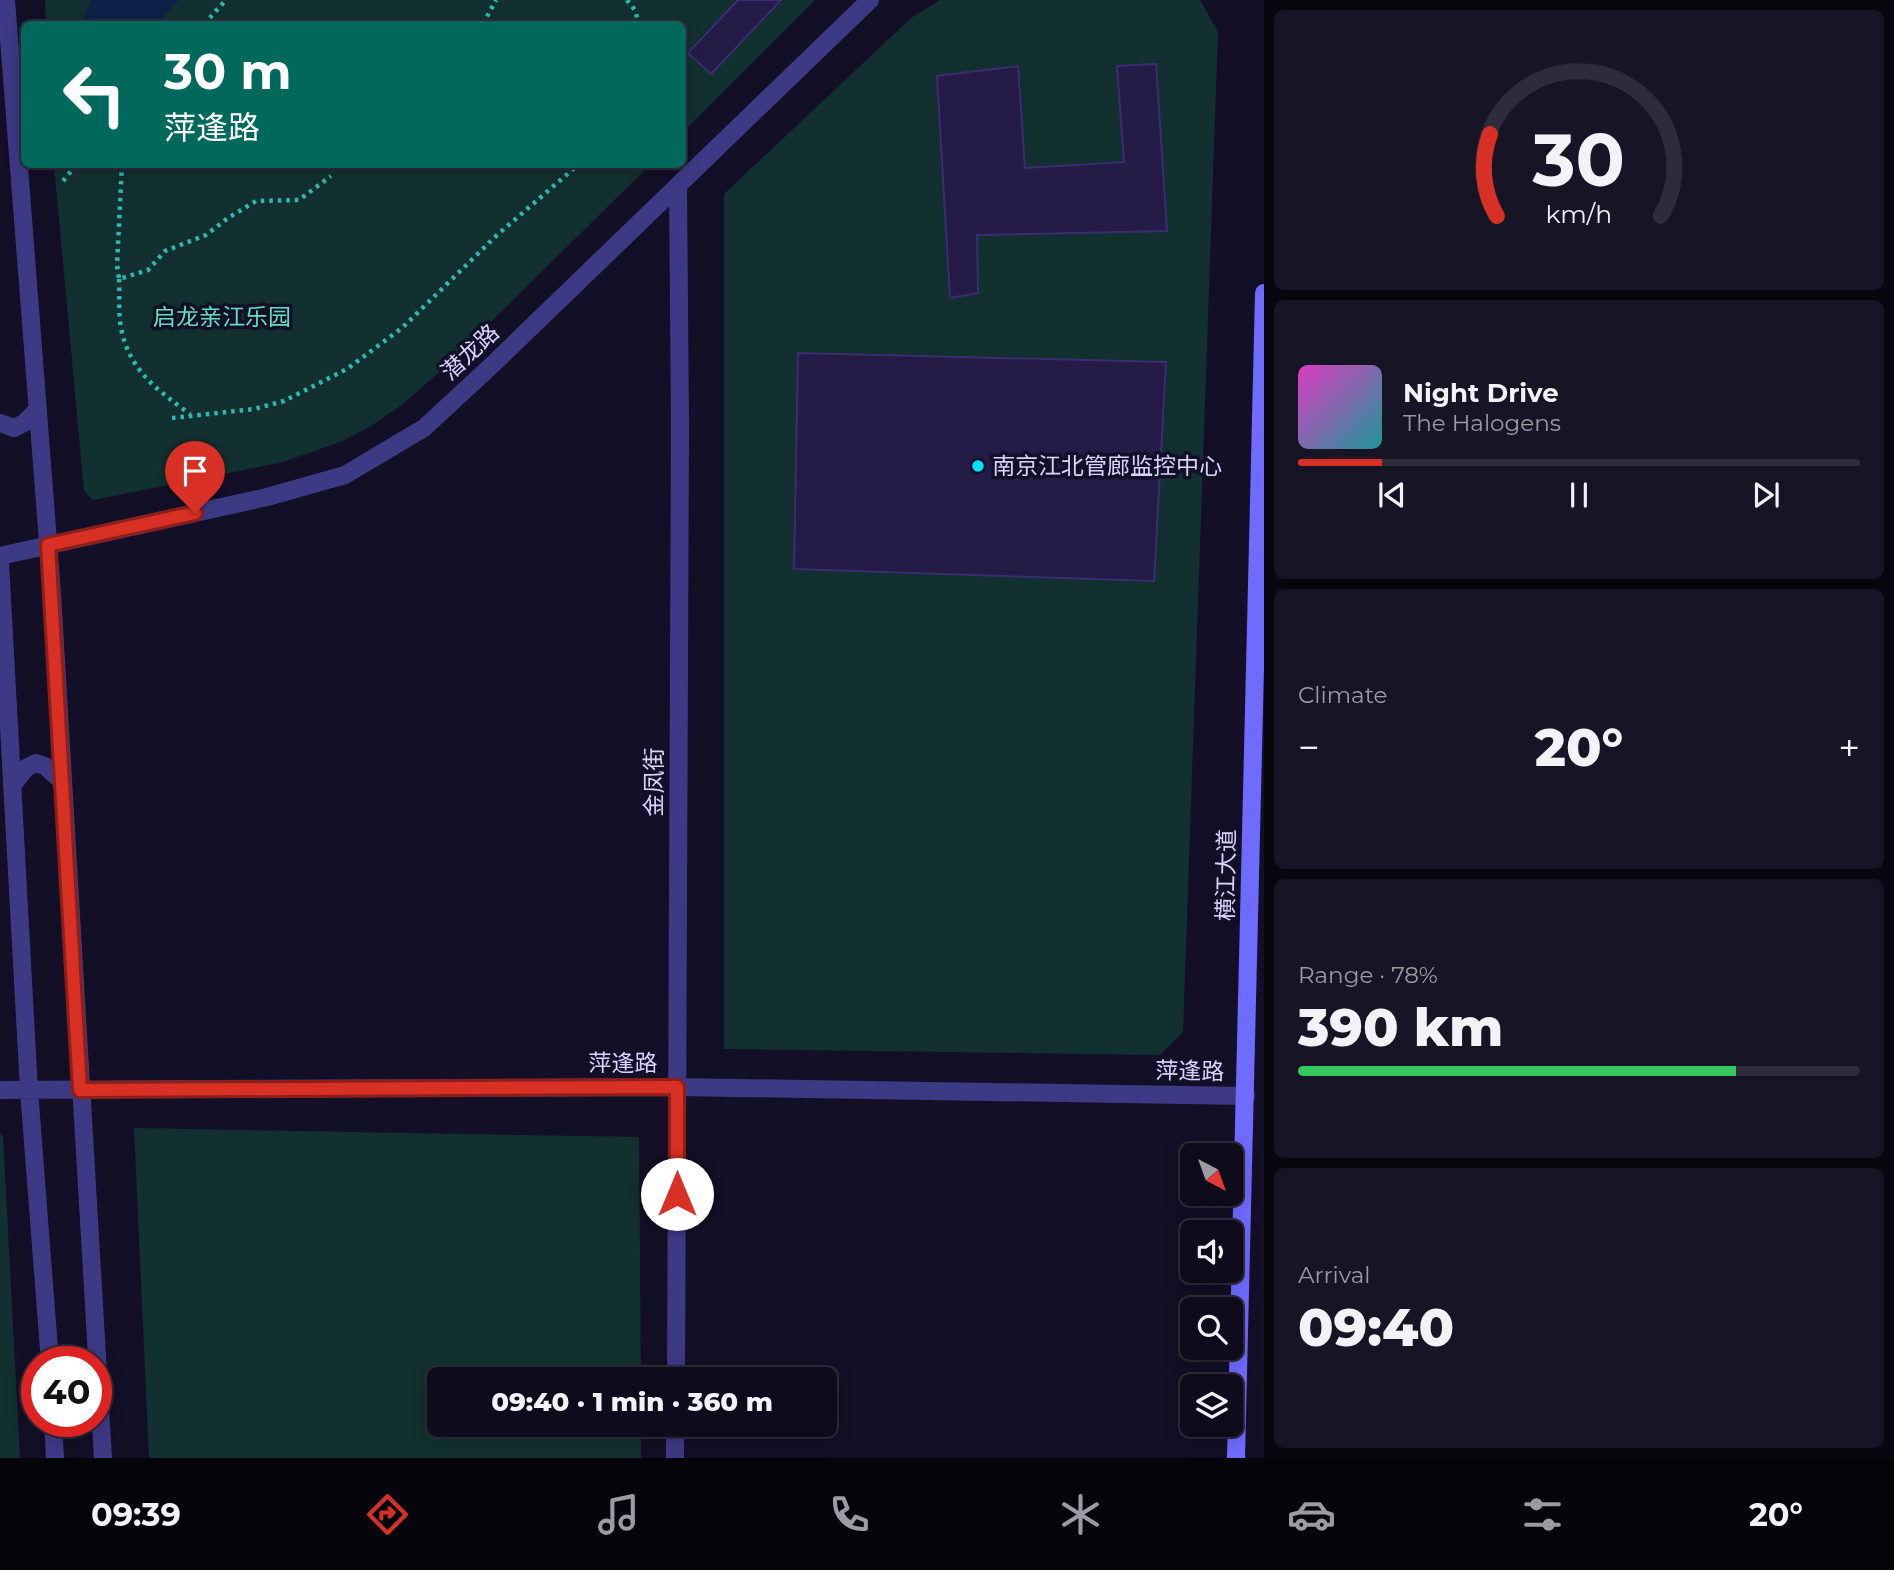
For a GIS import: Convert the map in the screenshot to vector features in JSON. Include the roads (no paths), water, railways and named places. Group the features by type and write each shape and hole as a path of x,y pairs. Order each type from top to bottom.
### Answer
{"main road":[{"name":"横江大道","path":"1238,1374 1264,293"},
{"name":"横江大道","path":"1236,1458 1237,1437"},
{"path":"1241,1437 1249,1458"}],"street":[{"path":"6,0 48,545 103,1458"},
{"name":"潜龙路","path":"0,556 267,497 345,475 424,429 870,0"},
{"name":"金凤街","path":"676,1367 680,426 678,185"},
{"path":"0,423 14,428 24,423 38,409"},
{"path":"0,563 29,1090 49,1346"},
{"path":"12,786 26,768 36,763 45,766 63,782"},
{"name":"萍逢路","path":"0,1090 677,1087 1246,1096"},
{"path":"54,1437 55,1458"},
{"path":"675,1458 676,1437"}],"water":[{"path":"91,0 179,0 160,21 83,21"}],"place":[{"name":"南京江北管廊监控中心","path":"978,466"}],"park label":[{"name":"启龙亲江乐园","path":"222,317"}]}
